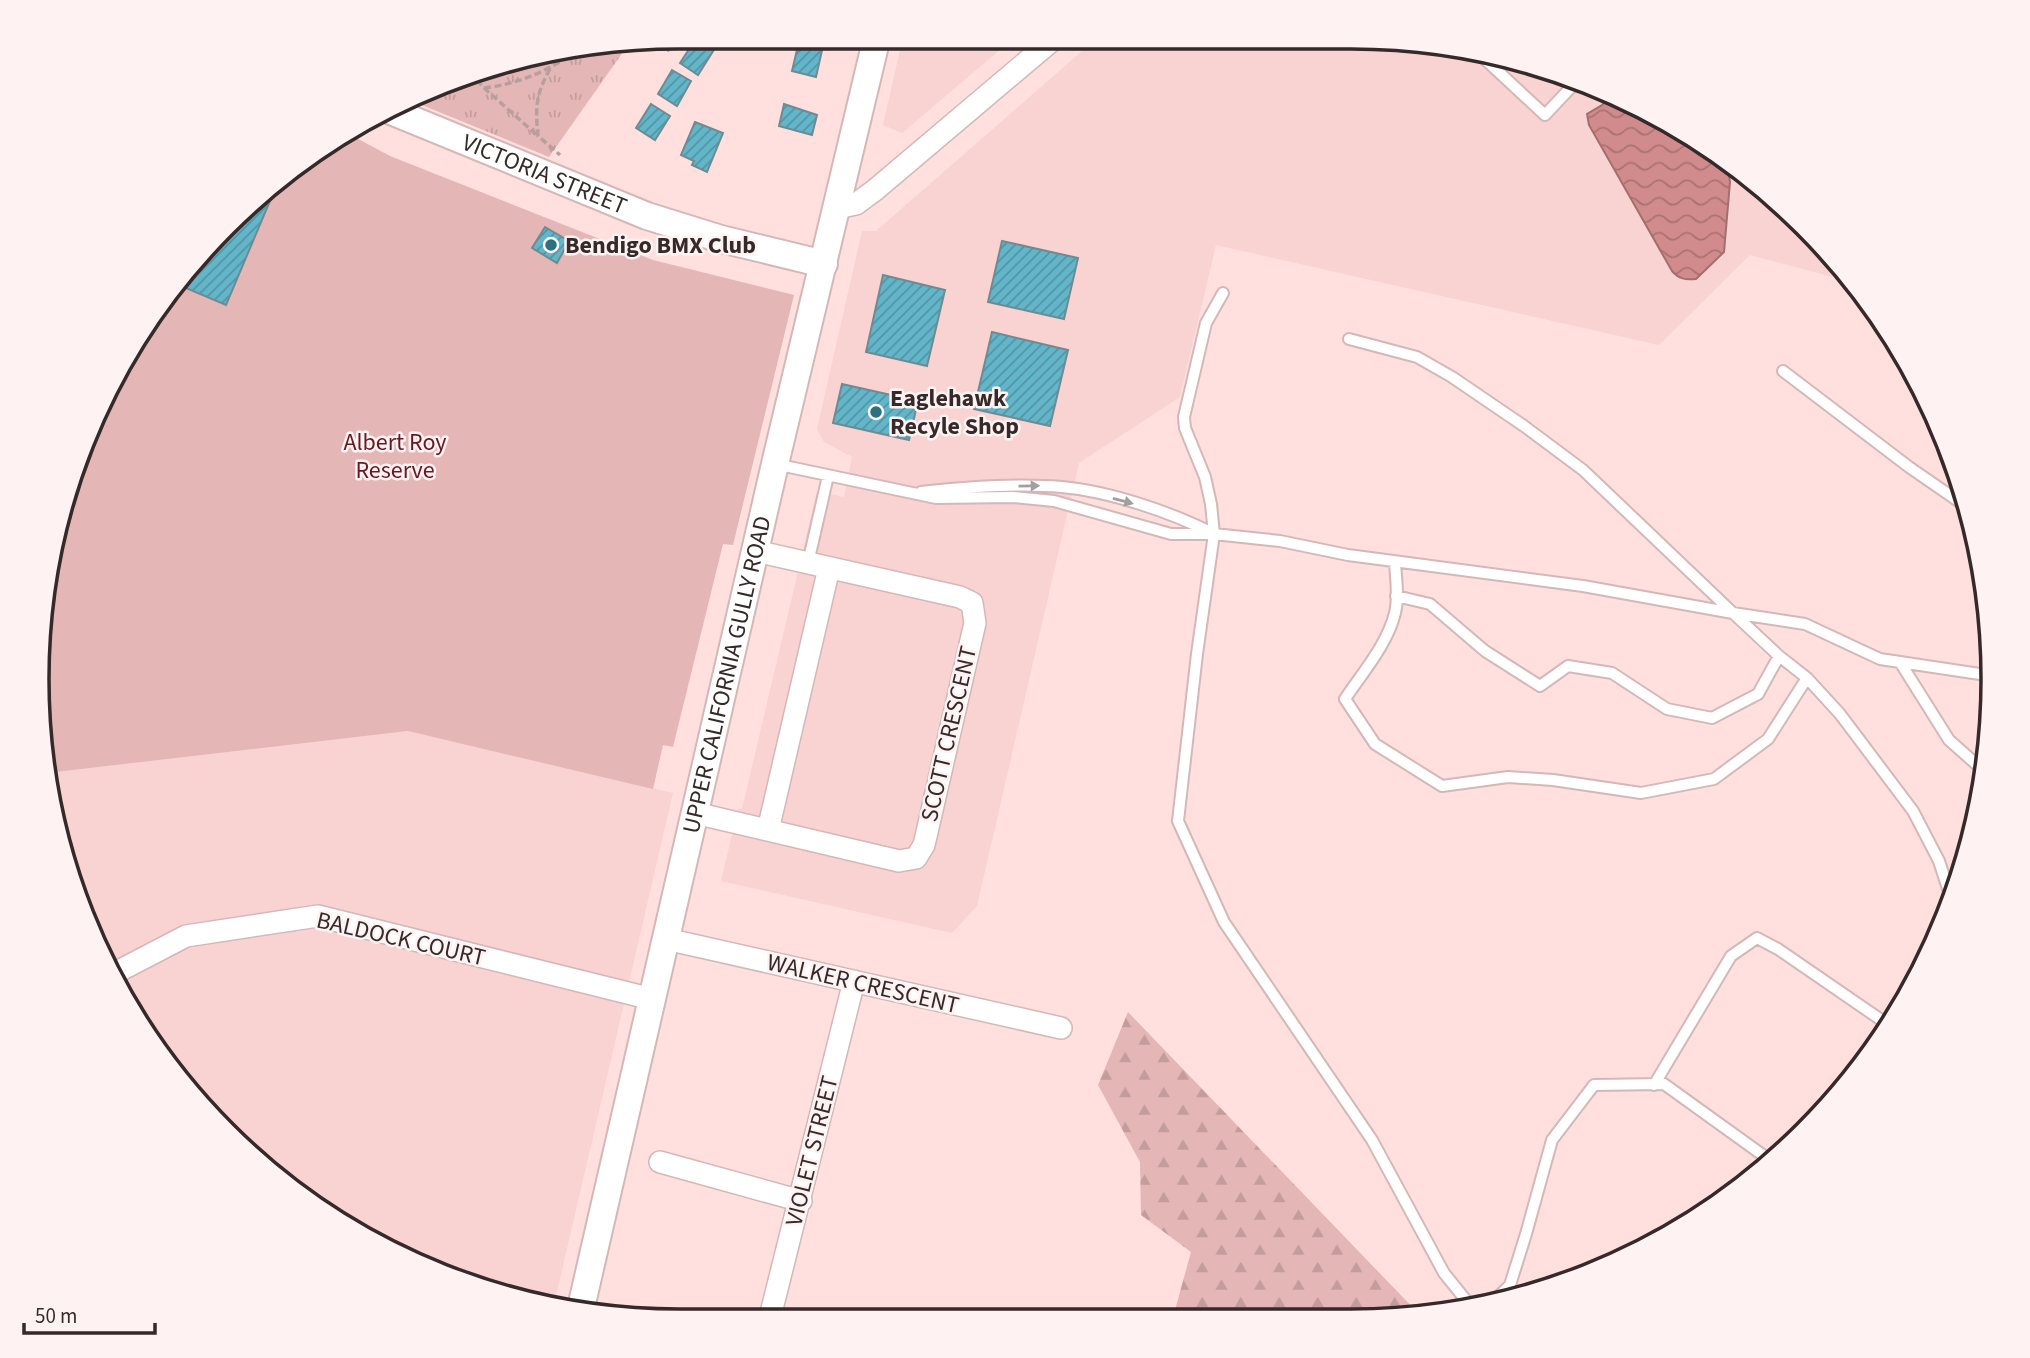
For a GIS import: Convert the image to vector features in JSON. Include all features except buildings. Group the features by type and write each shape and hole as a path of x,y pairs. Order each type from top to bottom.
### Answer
{"street":[{"name":"UPPER CALIFORNIA GULLY ROAD","path":"582,1302 775,464 874,49"},
{"path":"837,208 856,204 875,190 1042,49"},
{"name":"VICTORIA STREET","path":"399,114 648,216 721,239 824,264"},
{"name":"SCOTT CRESCENT","path":"695,813 899,861 916,858 924,845 975,623 972,603 960,597 755,551"},
{"path":"768,830 829,568"},
{"name":"BALDOCK COURT","path":"120,970 186,936 318,916 652,999"},
{"name":"WALKER CRESCENT","path":"666,939 1060,1028"},
{"name":"VIOLET STREET","path":"772,1309 854,981"},
{"path":"660,1162 801,1201"}],"lane":[{"path":"1492,65 1545,115 1570,88"},
{"path":"1223,293 1206,323 1184,417 1185,428 1205,477 1214,534 1178,821 1224,922 1372,1140 1444,1273 1465,1299"},
{"path":"1349,339 1418,357 1524,426 1583,470 1779,656 1807,678 1840,714 1913,811 1939,861 1947,885"},
{"path":"1783,371 1955,499"},
{"path":"775,464 936,498 1040,499 1171,534 1214,534 1280,541 1395,563 1583,586 1805,624 1880,659 1981,674"},
{"path":"808,563 828,476"},
{"path":"912,493 951,489 1064,487 1155,510 1186,520 1214,534"},
{"path":"1395,563 1395,611 1380,649 1345,699 1375,744 1443,786 1508,778 1553,780 1641,793 1714,779 1768,739 1807,678"},
{"path":"1396,596 1430,604 1485,651 1540,686 1568,666 1612,673 1667,709 1712,719 1758,694 1779,656"},
{"path":"1900,662 1949,740 1976,764"},
{"path":"1654,1084 1731,956 1757,938 1778,949 1881,1020"},
{"path":"1505,1290 1510,1285 1526,1234 1552,1140 1594,1085 1664,1084 1764,1155"}],"path":[{"path":"484,88 521,81 550,69 564,60"},
{"path":"538,136 536,102 540,87 550,69"},
{"path":"478,81 558,154 567,159"}],"shaded area":[{"path":"900,49 1001,49 902,133 883,125"},
{"path":"1084,49 1392,50 1433,54 1514,70 1554,82 1630,114 1666,133 1735,179 1796,234 1837,278 1750,255 1659,345 1216,245 1180,397 1079,463 977,906 952,933 721,881 738,809 742,809 817,491 844,497 852,457 824,442 817,429 862,231 876,231"},
{"path":"408,731 673,793 556,1297 476,1276 400,1244 364,1225 295,1179 264,1153 205,1094 155,1029 114,958 82,882 70,842 56,772"}],"green space":[{"path":"623,51 549,157 421,105 476,82 516,70"},
{"name":"Albert Roy Reserve","path":"356,138 390,156 653,260 794,295 733,545 723,544 673,747 663,745 653,789 408,731 56,772 50,720 50,638 61,556 82,476 114,400 155,329 205,264 264,205 295,179"},
{"path":"1128,1012 1411,1306 1351,1309 1175,1309 1191,1252 1141,1215 1140,1162 1098,1085"}],"water":[{"path":"1604,102 1666,133 1729,175 1724,252 1696,279 1682,278 1672,271 1589,125 1587,114"}],"place":[{"name":"Bendigo BMX Club","path":"551,245"},
{"name":"Eaglehawk Recyle Shop","path":"876,412"}]}
